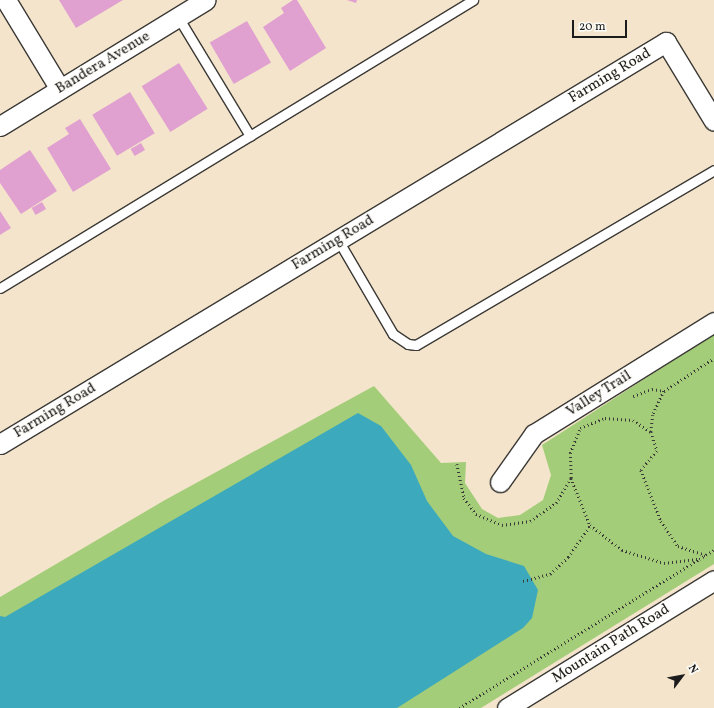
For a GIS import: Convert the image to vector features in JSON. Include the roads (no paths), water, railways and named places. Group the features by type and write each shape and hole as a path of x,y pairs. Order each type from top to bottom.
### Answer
{"street":[{"path":"6,0 60,89"},
{"name":"Bandera Avenue","path":"0,126 206,0"},
{"name":"Farming Road","path":"0,444 666,42 714,121"},
{"name":"Valley Trail","path":"500,482 534,434 714,322"},
{"name":"Mountain Path Road","path":"507,708 714,580"}],"lane":[{"path":"0,288 473,0"},
{"path":"178,17 250,136"},
{"path":"338,240 393,334 408,344 416,345 714,170"}],"water":[{"path":"358,413 381,426 411,465 427,501 453,536 486,554 524,566 538,590 532,618 523,628 397,708 0,708 0,616 5,617"}]}
